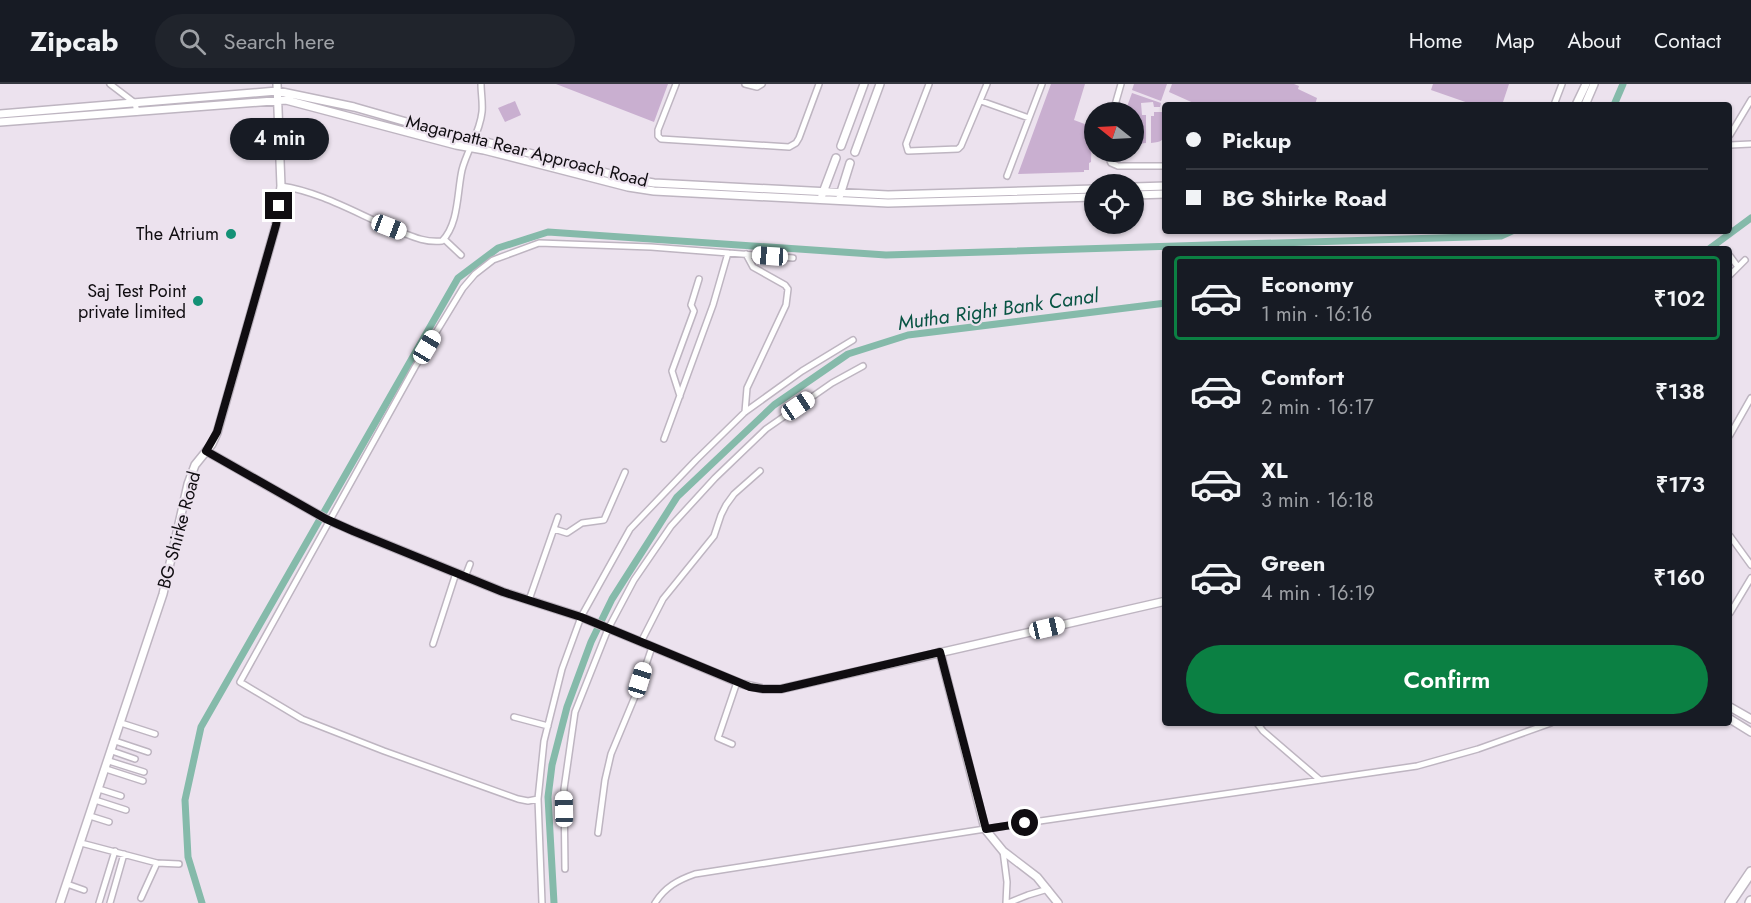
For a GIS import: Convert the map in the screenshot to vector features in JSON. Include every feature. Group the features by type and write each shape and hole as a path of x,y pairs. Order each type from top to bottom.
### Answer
{"highway":[{"path":"1730,903 1751,872"}],"street":[{"path":"110,84 135,103 137,112"},
{"path":"281,186 307,192 372,221 423,240 433,242 444,239 452,225 462,171 483,111 481,84"},
{"path":"676,84 658,130 658,136 661,139 789,147 796,144 799,138 819,84"},
{"path":"745,84 753,87 762,84"},
{"path":"840,146 864,84"},
{"path":"855,152 880,84"},
{"path":"929,84 906,144 908,150 958,149 987,84"},
{"path":"1007,176 1042,84"},
{"path":"1116,102 1121,84"},
{"path":"1555,102 1562,84"},
{"path":"1577,102 1586,84"},
{"path":"1586,102 1594,84"},
{"name":"Magarpatta Rear Approach Road","path":"0,122 28,116 277,87 354,107 484,150 628,187 654,191 822,196 840,193 929,195 1084,189"},
{"name":"BG Shirke Road","path":"61,903 163,594 188,484 195,465 217,432 276,225 281,186 277,87"},
{"name":"Magarpatta Rear Approach Road","path":"0,114 28,116 137,112 286,100 471,145"},
{"path":"1732,132 1751,100"},
{"path":"981,101 1029,118"},
{"path":"1732,145 1751,144"},
{"path":"822,196 836,158"},
{"path":"1111,162 1118,166 1162,166"},
{"path":"837,201 850,163"},
{"path":"1144,187 1162,186"},
{"path":"1144,195 1162,194"},
{"name":"Magarpatta Rear Approach Road","path":"822,196 837,201 929,203 1084,197"},
{"path":"444,239 461,255"},
{"path":"538,799 528,801 518,798 384,751 302,719 240,682 415,366 463,288 475,274 493,260 540,243 589,244 794,258"},
{"path":"664,439 713,305 728,253"},
{"path":"745,412 747,388 789,295 785,285 753,267 746,254"},
{"path":"1732,259 1738,267"},
{"path":"1732,272 1744,260"},
{"path":"680,398 672,372 693,312 691,305 699,279"},
{"path":"542,903 538,799 544,741 562,669 584,619 630,529 745,412 802,371 853,340"},
{"path":"565,869 564,789 575,712 606,628 634,580 670,526 766,429 832,383 863,366"},
{"path":"1732,431 1751,398"},
{"path":"206,451 328,520 465,577 584,619 737,682 763,689 781,689 1162,602"},
{"path":"641,642 663,599 714,536 726,505 734,494 760,471"},
{"path":"554,529 567,533 582,522 604,520 625,472"},
{"path":"529,600 558,516"},
{"path":"1732,539 1751,565"},
{"path":"465,577 470,564"},
{"path":"433,645 456,573"},
{"path":"1732,610 1751,578"},
{"path":"598,833 611,754 636,694 652,647"},
{"path":"940,652 986,829 1003,851 1037,877 1058,903"},
{"path":"732,744 718,738 737,682"},
{"path":"1732,708 1751,719"},
{"path":"514,717 548,726"},
{"path":"1732,720 1751,732"},
{"path":"121,723 155,734"},
{"path":"1259,726 1320,780"},
{"path":"655,903 661,893 671,884 695,874 1411,767 1442,760 1542,726"},
{"path":"115,741 148,753"},
{"path":"112,751 135,759"},
{"path":"109,761 144,772"},
{"path":"106,769 143,781"},
{"path":"99,789 121,796"},
{"path":"95,800 126,810"},
{"path":"90,816 109,822"},
{"path":"81,843 157,863 179,864"},
{"path":"115,851 99,902 109,903 124,854"},
{"path":"1003,851 1007,903 1048,890"},
{"path":"141,898 157,863"},
{"path":"67,884 84,890"}],"shaded area":[{"path":"556,84 668,84 654,122"},
{"path":"1051,84 1085,84 1074,120 1084,124 1084,162 1091,162 1089,170 1018,174"},
{"path":"1134,84 1167,84 1161,101 1132,90"},
{"path":"1172,84 1294,84 1299,86 1298,89 1317,98 1316,102 1191,102 1169,92"},
{"path":"1433,84 1509,84 1503,102 1465,102 1431,90"},
{"path":"1132,93 1161,103 1160,107 1154,107 1153,102 1129,102"},
{"path":"515,101 521,115 505,122 498,108"},
{"path":"1154,112 1162,112 1162,140 1151,143 1151,116 1154,116"},
{"path":"1144,115 1146,115 1146,143 1144,143"}],"waterway":[{"path":"1615,102 1623,84"},
{"name":"Mutha Right Bank Canal","path":"1732,232 1751,218"},
{"path":"202,903 188,857 185,800 201,727 458,278 498,248 548,232 886,255 1162,246"},
{"path":"1177,246 1501,236 1505,234"},
{"name":"Mutha Right Bank Canal","path":"1713,246 1729,234"},
{"name":"Mutha Right Bank Canal","path":"554,903 548,797 552,765 567,707 591,642 612,599 677,497 774,405 848,354 908,335 1162,303"}],"place":[{"name":"The Atrium","path":"231,234"},
{"name":"Saj Test Point private limited","path":"198,301"}],"route":[{"path":"279,206 276,225 217,432 206,451 326,519 353,531 503,592 581,617 750,687 781,689 940,652 986,829 1025,823"}]}
